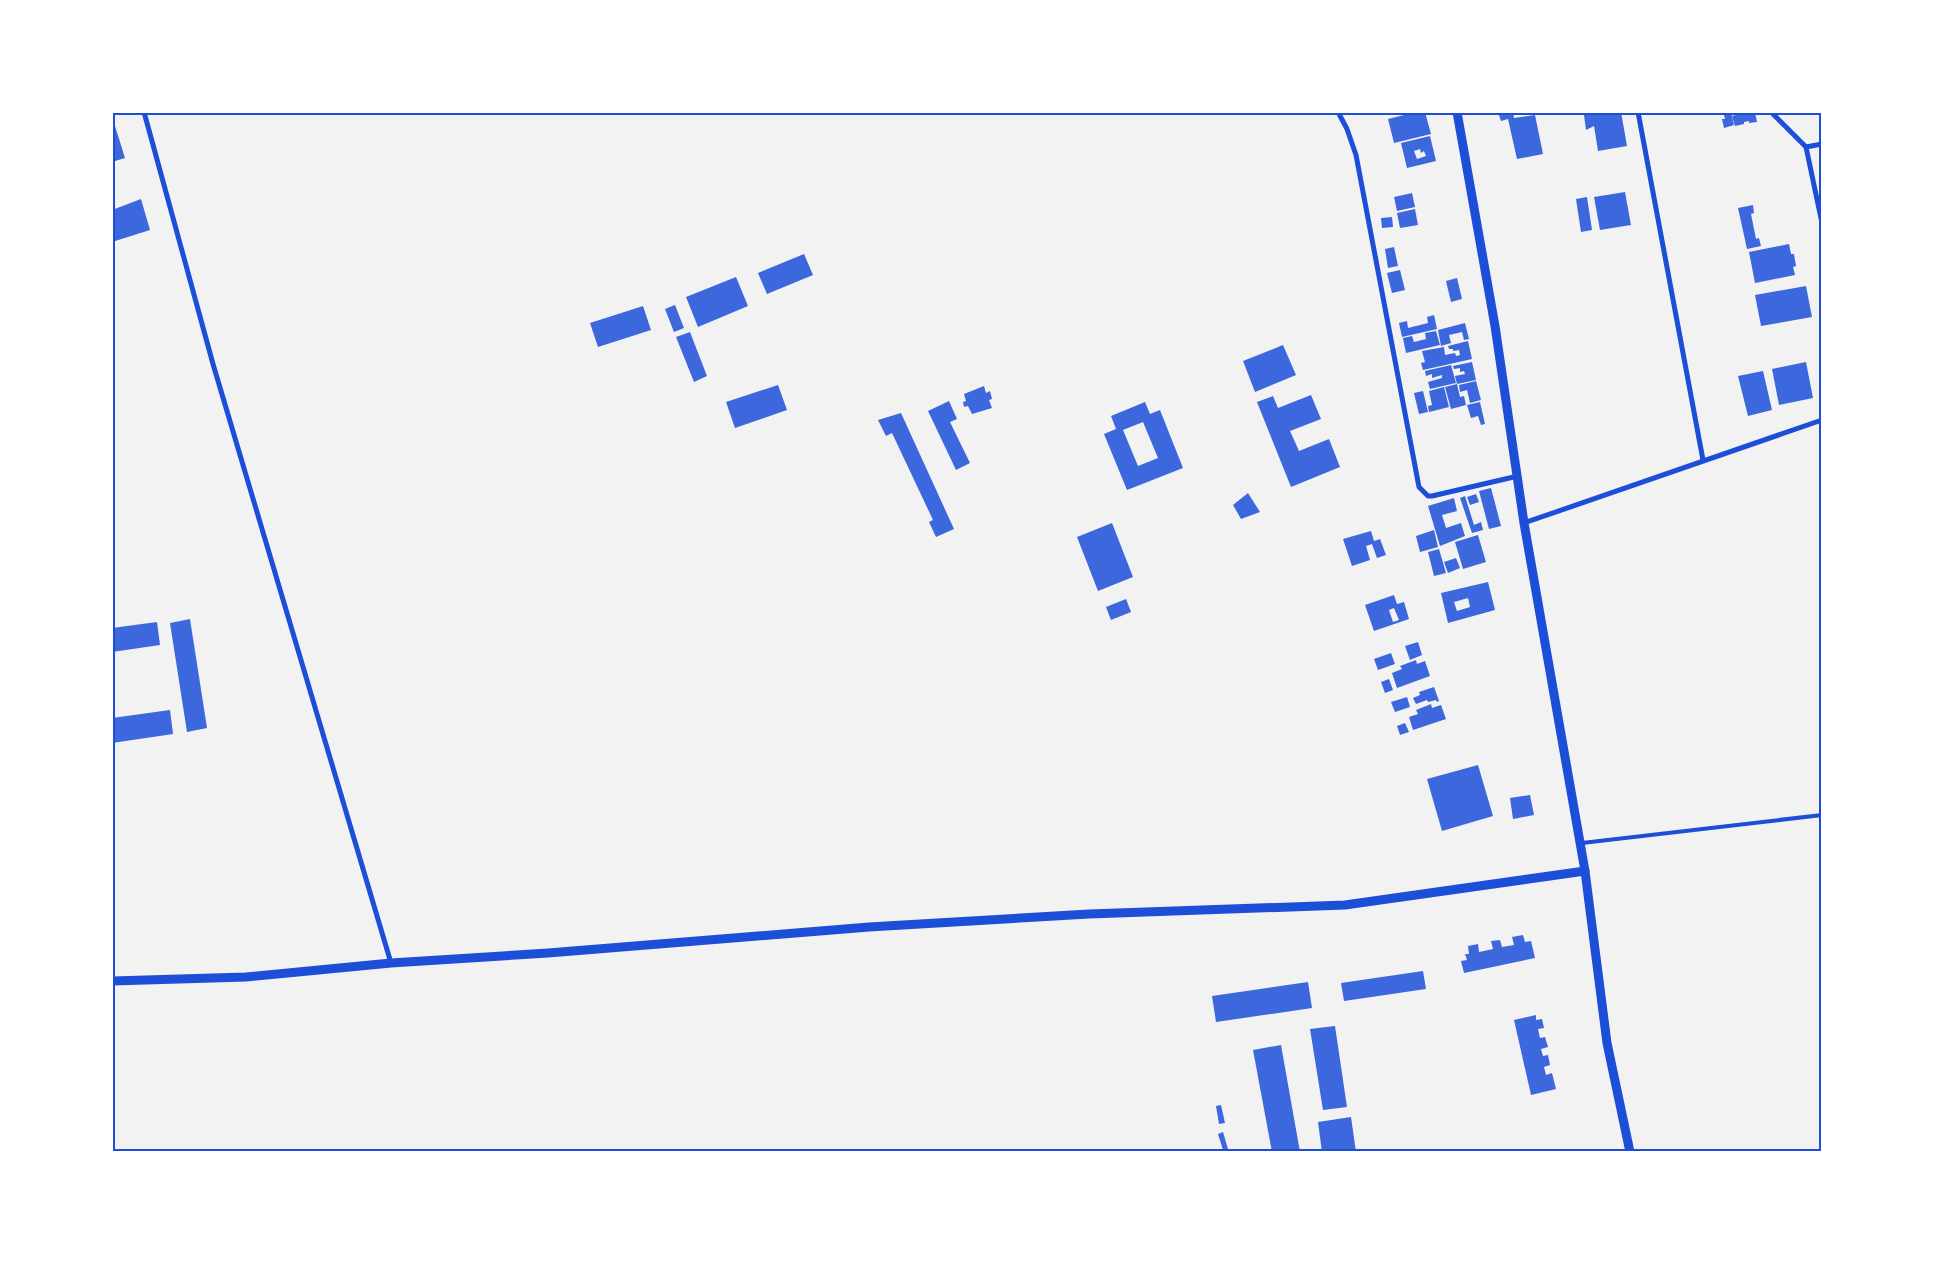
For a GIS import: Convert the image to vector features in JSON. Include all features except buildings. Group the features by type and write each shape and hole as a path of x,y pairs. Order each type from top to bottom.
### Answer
{"street":[{"path":"144,112 213,364 391,964"},
{"path":"1338,112 1347,129 1356,155 1419,487 1428,496 1432,496 1518,476"},
{"path":"1457,112 1497,335 1524,523 1585,871 1607,1043 1630,1152"},
{"path":"1638,112 1703,460"},
{"path":"1771,112 1806,147 1822,223"},
{"path":"1806,147 1822,144"},
{"path":"1524,523 1822,420"},
{"path":"112,981 246,977 852,928 1089,914 1345,905 1585,871"}],"lane":[{"path":"1579,843 1822,815"}]}
